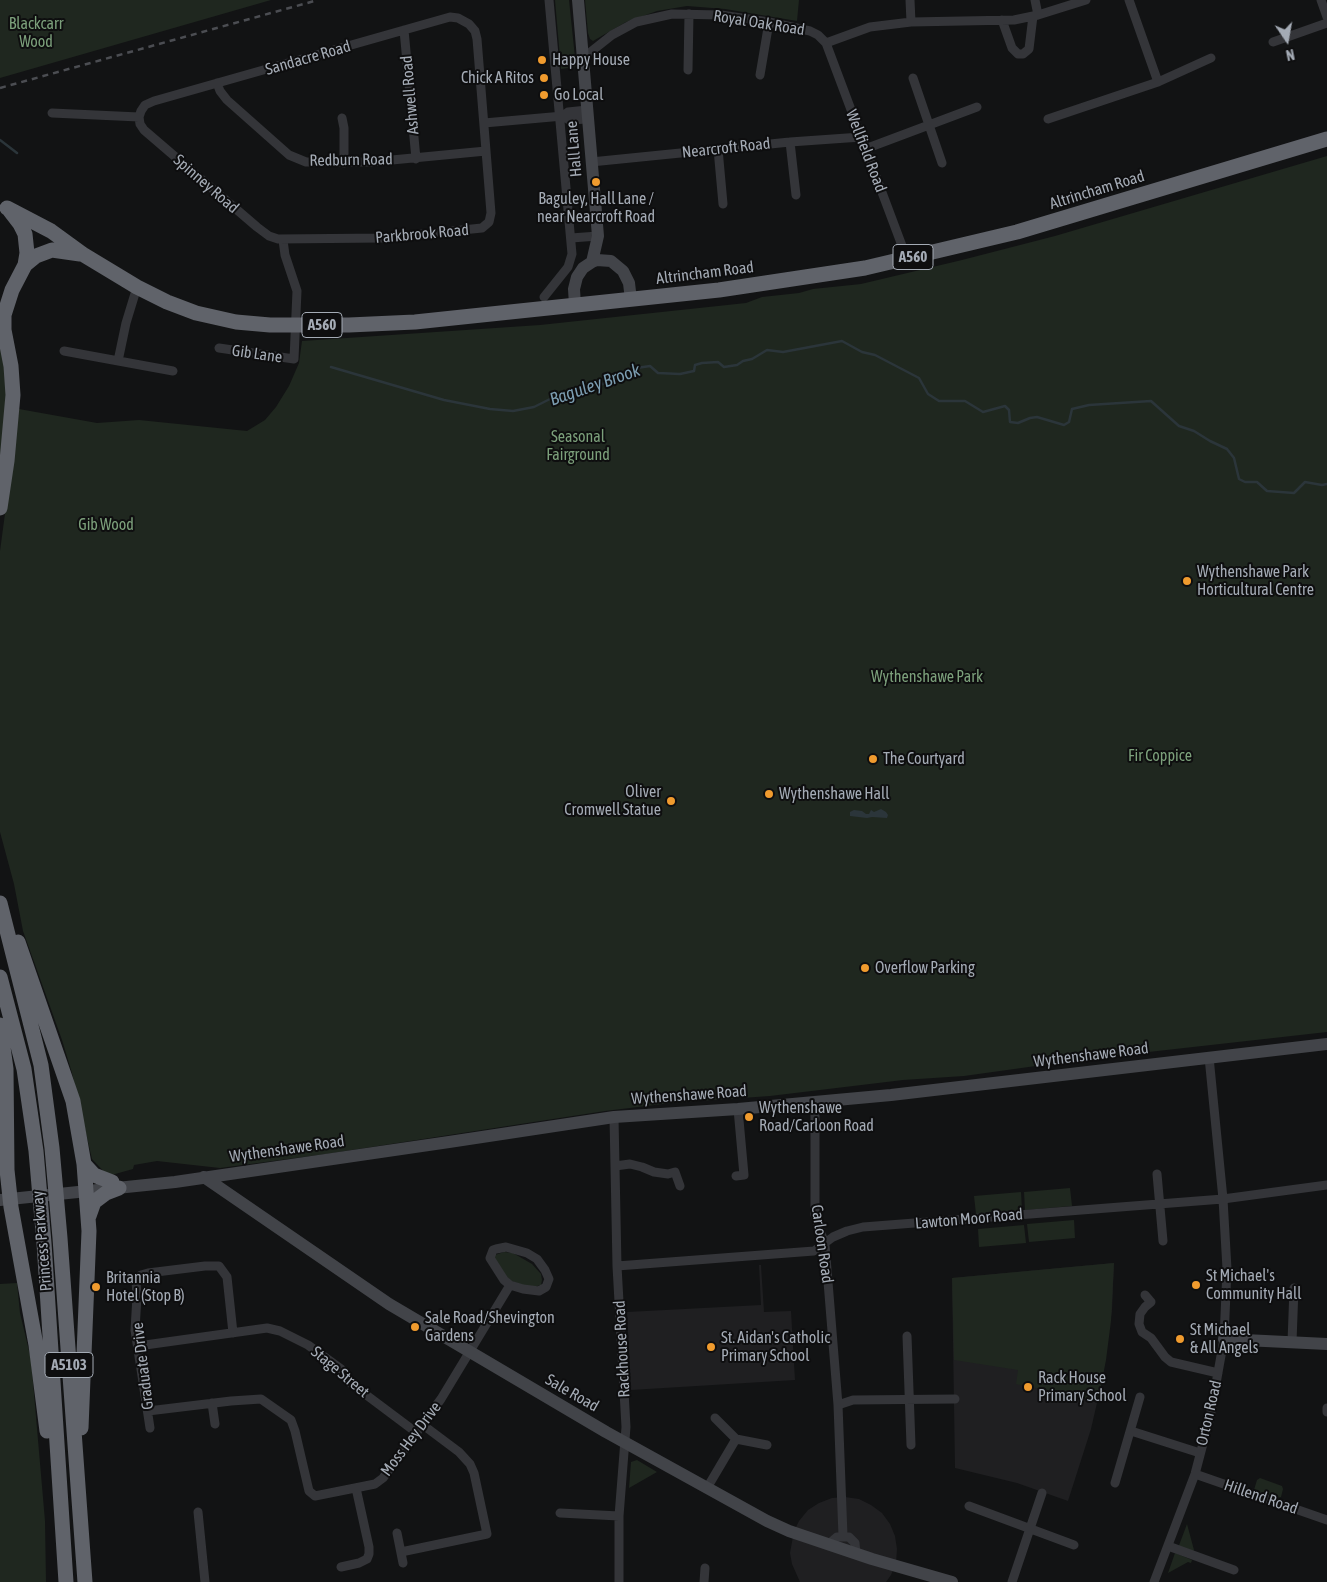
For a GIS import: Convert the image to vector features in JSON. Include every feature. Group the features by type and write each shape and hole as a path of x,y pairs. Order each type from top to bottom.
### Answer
{"highway":[{"name":"Altrincham Road","path":"4,206 51,231 84,255 137,287 182,308 222,320 253,324 296,325 415,322 719,290 856,269 907,259 1025,230 1327,139"},
{"name":"A560","path":"0,301 12,290 25,265 27,245 25,234 17,219 4,206"},
{"name":"Altrincham Road","path":"25,265 42,253 52,250 84,255"},
{"path":"0,508 8,461 13,395 11,366 4,322 6,307 12,290"},
{"path":"0,893 73,1100 84,1164 89,1251 78,1492"},
{"name":"Princess Parkway","path":"0,903 42,1065 60,1238 85,1582"},
{"name":"Princess Parkway","path":"0,976 24,1069 36,1151 44,1243 66,1582"},
{"path":"0,1025 6,1069 4,1192 13,1223 36,1345 46,1425 60,1489"},
{"path":"84,1164 94,1175 115,1185 94,1202 88,1217"}],"main road":[{"name":"Hall Lane","path":"578,0 598,238 606,260"},
{"name":"Hall Lane","path":"575,306 574,289 577,277 583,268 592,262 598,238"},
{"path":"592,262 606,260 615,263 623,271 629,282 631,300"},
{"name":"Wythenshawe Road","path":"4,1192 86,1188 204,1177 614,1116 738,1109 901,1094 1327,1044"},
{"name":"Sale Road","path":"204,1177 389,1304 625,1443 767,1521 856,1554 952,1582"},
{"path":"1224,1339 1327,1344"}],"street":[{"path":"544,297 570,263 572,254 562,116 550,0"},
{"path":"910,0 911,22"},
{"path":"1002,20 1012,48 1018,54 1023,54 1029,48 1036,16 1035,0"},
{"name":"Royal Oak Road","path":"583,58 612,35 636,22 672,14 721,15 769,22 810,31 818,35 826,43 870,27 911,22 1002,20 1036,16 1086,0"},
{"path":"1129,0 1158,82"},
{"path":"1321,0 1327,17"},
{"path":"688,70 689,14"},
{"name":"Sandacre Road","path":"139,117 143,108 149,103 454,17 465,21 473,28 478,44 484,123"},
{"path":"760,75 769,22"},
{"path":"1273,42 1327,24"},
{"name":"Ashwell Road","path":"404,30 416,159"},
{"name":"Wellfield Road","path":"826,43 907,259"},
{"path":"1048,119 1158,82 1211,58"},
{"path":"913,78 942,163"},
{"name":"Redburn Road","path":"217,83 227,100 289,155 306,162 344,163 416,159 486,151"},
{"path":"865,149 977,107"},
{"path":"52,112 139,117"},
{"path":"484,123 562,116 568,112 588,114"},
{"name":"Spinney Road","path":"139,117 140,124 144,130 257,228 268,236 283,240"},
{"path":"342,118 344,128 344,163"},
{"name":"Parkbrook Road","path":"283,240 383,238 482,228 489,222 491,212 484,123"},
{"name":"Nearcroft Road","path":"591,162 860,137"},
{"path":"790,142 796,195"},
{"path":"718,149 723,204"},
{"path":"571,238 598,238"},
{"name":"Gib Lane","path":"219,348 294,359 296,291 285,255 283,240"},
{"path":"118,361 126,323 137,287"},
{"path":"64,351 173,371"},
{"name":"Orton Road","path":"1154,1582 1195,1474 1210,1417 1224,1339 1226,1269 1223,1199 1209,1057"},
{"name":"Carloon Road","path":"815,1102 815,1215 825,1245 838,1405 843,1536"},
{"path":"738,1109 744,1175"},
{"name":"Rackhouse Road","path":"614,1116 617,1266 626,1427 619,1516 619,1582"},
{"path":"615,1166 630,1164 654,1172 668,1174 675,1172 680,1186"},
{"path":"1157,1174 1163,1241"},
{"name":"Lawton Moor Road","path":"617,1266 814,1252 833,1237 863,1227 1159,1202 1223,1199 1327,1186"},
{"path":"506,1247 527,1253 537,1259 549,1279 546,1287 539,1290 523,1289 510,1285 504,1280 490,1258 493,1250 506,1247"},
{"name":"Graduate Drive","path":"150,1428 135,1330 138,1296 136,1281 141,1275 205,1266 220,1266 227,1277 233,1333"},
{"name":"Moss Hey Drive","path":"148,1411 261,1399 291,1420 309,1491 314,1496 375,1484 383,1478 441,1400 510,1285"},
{"path":"1292,1342 1294,1288"},
{"path":"1145,1295 1151,1302 1140,1314 1139,1324 1142,1332 1151,1338 1165,1357 1171,1362 1218,1373"},
{"name":"Stage Street","path":"138,1346 267,1328 280,1331 308,1345 341,1369 349,1382 420,1429 459,1452 470,1464 474,1473 487,1534 401,1552"},
{"path":"907,1336 911,1445"},
{"path":"1115,1483 1140,1397"},
{"path":"838,1405 853,1400 955,1399"},
{"path":"212,1403 215,1424"},
{"path":"715,1418 736,1439 767,1445"},
{"path":"1131,1431 1200,1453"},
{"path":"707,1488 736,1439"},
{"name":"Hillend Road","path":"1195,1474 1327,1520"},
{"path":"341,1567 359,1563 367,1559 369,1554 356,1488"},
{"path":"1012,1582 1042,1494"},
{"path":"969,1506 1074,1545"},
{"path":"198,1512 205,1582"},
{"path":"560,1513 619,1516"},
{"path":"397,1533 403,1563"},
{"path":"829,1544 834,1538 849,1537 854,1543 856,1554"},
{"path":"1168,1546 1234,1570"},
{"path":"704,1582 705,1568"}],"shaded area":[{"path":"881,809 888,815 887,818 850,816 850,812 854,810 869,814 871,810 874,812"},
{"name":"Rack House Primary School","path":"1114,1263 1112,1310 1102,1381 1091,1429 1068,1501 1017,1483 955,1468 952,1278"},
{"name":"St. Aidan's Catholic Primary School","path":"759,1265 761,1265 764,1312 791,1311 795,1380 631,1390 627,1312 761,1305"},
{"path":"832,1498 859,1499 871,1505 882,1513 890,1524 895,1536 897,1549 896,1563 891,1575 886,1582 800,1582 792,1564 790,1553 794,1531 799,1521 808,1510 819,1503"}],"green space":[{"name":"Blackcarr Wood","path":"0,0 271,0 0,78"},
{"path":"555,0 569,0 576,67 561,69"},
{"path":"585,0 799,0 797,21 725,9 687,6 657,11 626,22 593,41 588,33"},
{"name":"Wythenshawe Park","path":"1327,156 1327,1032 1086,1059 964,1076 903,1080 770,1096 671,1103 605,1111 326,1154 220,1168 157,1161 134,1165 133,1169 108,1176 92,1159 72,1073 23,931 14,884 0,832 0,551 19,409 97,423 139,420 247,431 265,420 289,386 299,363 302,341 540,325 746,303 762,297 861,284 1055,236"},
{"path":"0,336 7,370 0,475"},
{"path":"1070,1188 1072,1206 1025,1210 1024,1192"},
{"path":"1021,1192 1022,1210 976,1214 974,1196"},
{"path":"1074,1220 1075,1238 1029,1242 1027,1224"},
{"path":"1024,1225 1026,1243 979,1247 978,1229"},
{"path":"504,1252 513,1253 532,1264 541,1274 541,1285 530,1288 505,1276 494,1259 495,1255"},
{"path":"1114,1263 1111,1321 1098,1401 1016,1384 1018,1370 954,1360 952,1278"},
{"path":"17,1283 20,1313 31,1359 45,1521 46,1582 0,1582 0,1284"},
{"path":"637,1460 657,1472 629,1488 631,1462"},
{"path":"1260,1478 1282,1486 1281,1497 1277,1498 1254,1490 1257,1480"},
{"path":"1187,1524 1194,1550 1192,1554 1178,1548"},
{"path":"1175,1553 1192,1560 1191,1563 1188,1562 1168,1573"}],"waterway":[{"name":"Baguley Brook","path":"0,140 17,153"},
{"name":"Baguley Brook","path":"331,367 444,400 490,409 513,411 534,407 560,394 588,390 612,380 630,369 650,366 658,373 680,374 694,371 695,365 702,363 718,362 724,367 737,365 767,350 783,352 842,341 862,352 875,355 919,378 928,394 939,401 965,401 983,412 1005,406 1009,410 1010,422 1018,423 1037,417 1064,425 1069,422 1072,409 1089,405 1151,401 1179,426 1194,431 1227,449 1234,458 1239,479 1245,482 1257,482 1267,491 1294,493 1305,482 1327,484"}],"railway":[{"path":"0,88 318,0"}],"place":[{"name":"Happy House","path":"542,60"},
{"name":"Chick A Ritos","path":"544,78"},
{"name":"Go Local","path":"544,95"},
{"name":"Baguley, Hall Lane / near Nearcroft Road","path":"596,182"},
{"name":"Wythenshawe Park Horticultural Centre","path":"1187,581"},
{"name":"The Courtyard","path":"873,759"},
{"name":"Wythenshawe Hall","path":"769,794"},
{"name":"Oliver Cromwell Statue","path":"671,801"},
{"name":"Overflow Parking","path":"865,968"},
{"name":"Wythenshawe Road/Carloon Road","path":"749,1117"},
{"name":"St Michael's Community Hall","path":"1196,1285"},
{"name":"Britannia Hotel (Stop B)","path":"96,1287"},
{"name":"Sale Road/Shevington Gardens","path":"415,1327"},
{"name":"St Michael & All Angels","path":"1180,1339"},
{"name":"St. Aidan's Catholic Primary School","path":"711,1347"},
{"name":"Rack House Primary School","path":"1028,1387"}],"park label":[{"name":"Seasonal Fairground","path":"578,446"},
{"name":"Gib Wood","path":"106,525"},
{"name":"Fir Coppice","path":"1160,756"}]}
